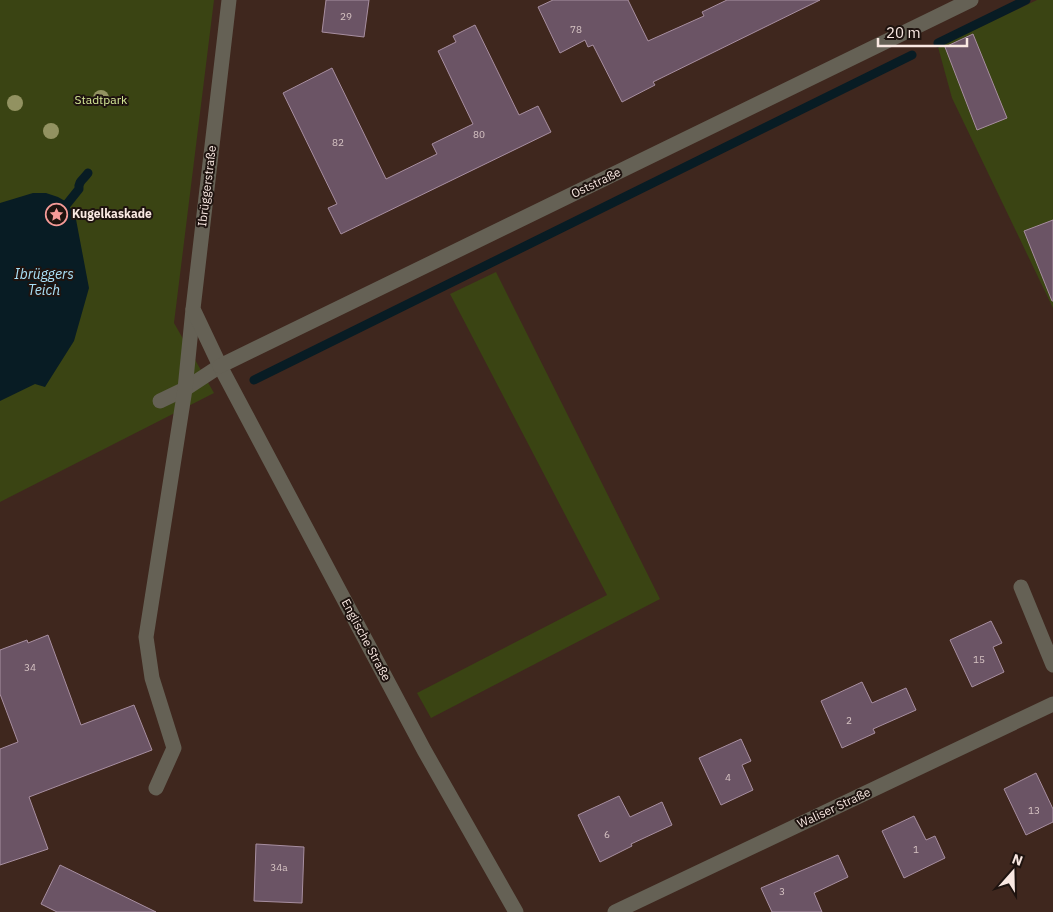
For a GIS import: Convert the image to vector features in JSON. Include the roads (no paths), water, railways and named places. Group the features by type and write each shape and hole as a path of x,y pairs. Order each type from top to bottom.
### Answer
{"street":[{"name":"Ibrüggerstraße","path":"156,788 174,748 152,678 146,637 185,389 229,0"},
{"name":"Oststraße","path":"160,401 185,389 220,366 971,0"},
{"path":"193,309 220,366"},
{"name":"Englische Straße","path":"220,366 424,750 516,912"},
{"path":"1021,587 1053,665"},
{"name":"Waliser Straße","path":"615,912 1053,704"}],"water":[{"name":"Ibrüggers Teich","path":"33,193 46,193 58,197 65,201 75,214 89,288 74,341 45,387 35,384 0,401 0,203"}],"waterway":[{"path":"938,43 1026,0"},
{"path":"254,380 912,55"},
{"path":"67,204 79,189 80,182 88,173"}],"place":[{"name":"Kugelkaskade","path":"56,214"}],"park label":[{"name":"Stadtpark","path":"101,100"}]}
